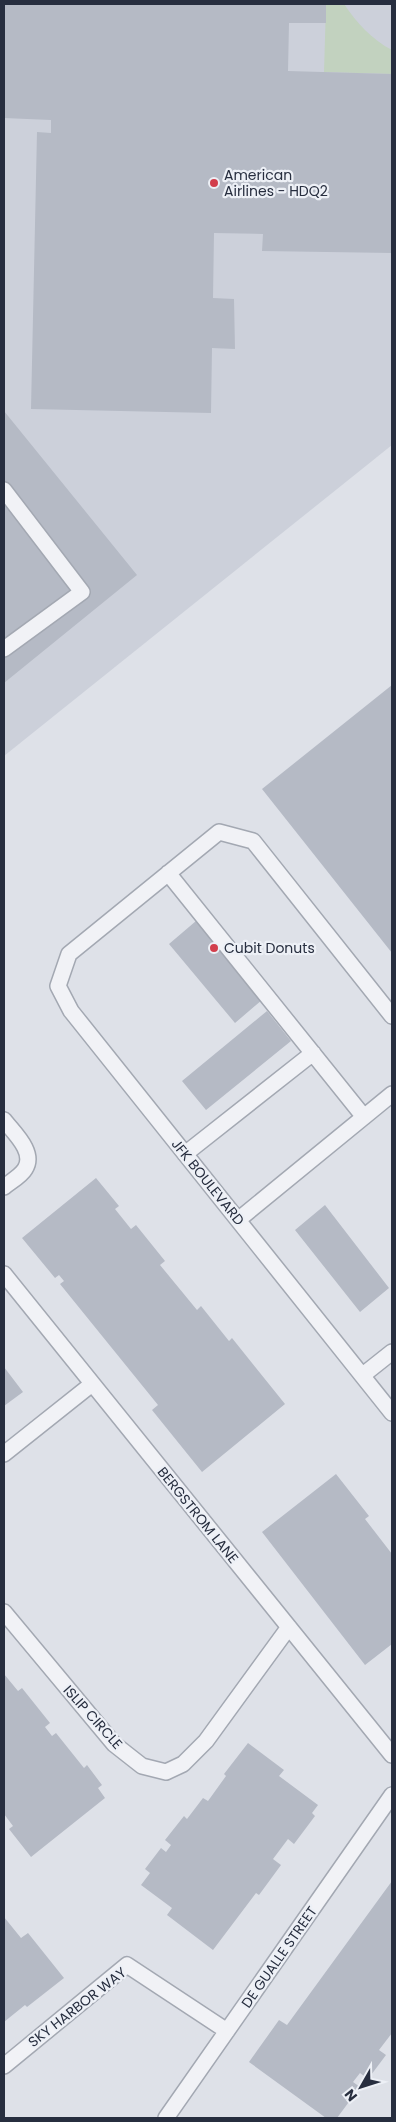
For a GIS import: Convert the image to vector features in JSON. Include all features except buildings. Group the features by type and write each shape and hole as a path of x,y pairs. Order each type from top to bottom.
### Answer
{"lane":[{"path":"4,490 82,592 4,649"},
{"path":"364,1117 168,873 219,832 253,841 392,1016"},
{"name":"JFK BOULEVARD","path":"168,873 69,954 58,986 71,1011 392,1412"},
{"path":"185,1154 313,1053"},
{"path":"238,1220 392,1094"},
{"path":"4,1120 23,1145 28,1157 25,1169 4,1187"},
{"name":"BERGSTROM LANE","path":"4,1274 392,1755"},
{"path":"363,1375 392,1352"},
{"path":"4,1454 92,1384"},
{"name":"ISLIP CIRCLE","path":"4,1612 114,1744 142,1766 166,1772 183,1764 206,1741 289,1627"},
{"name":"DE GUALLE STREET","path":"166,2118 392,1795"},
{"name":"SKY HARBOR WAY","path":"4,2066 127,1965 227,2031"}],"shaded area":[{"path":"4,4 392,4 392,445 4,756"}],"green space":[{"path":"326,4 344,4 365,30 377,41 392,50 392,74 324,72"}],"place":[{"name":"American Airlines - HDQ2","path":"214,183"},
{"name":"Cubit Donuts","path":"214,948"}]}
